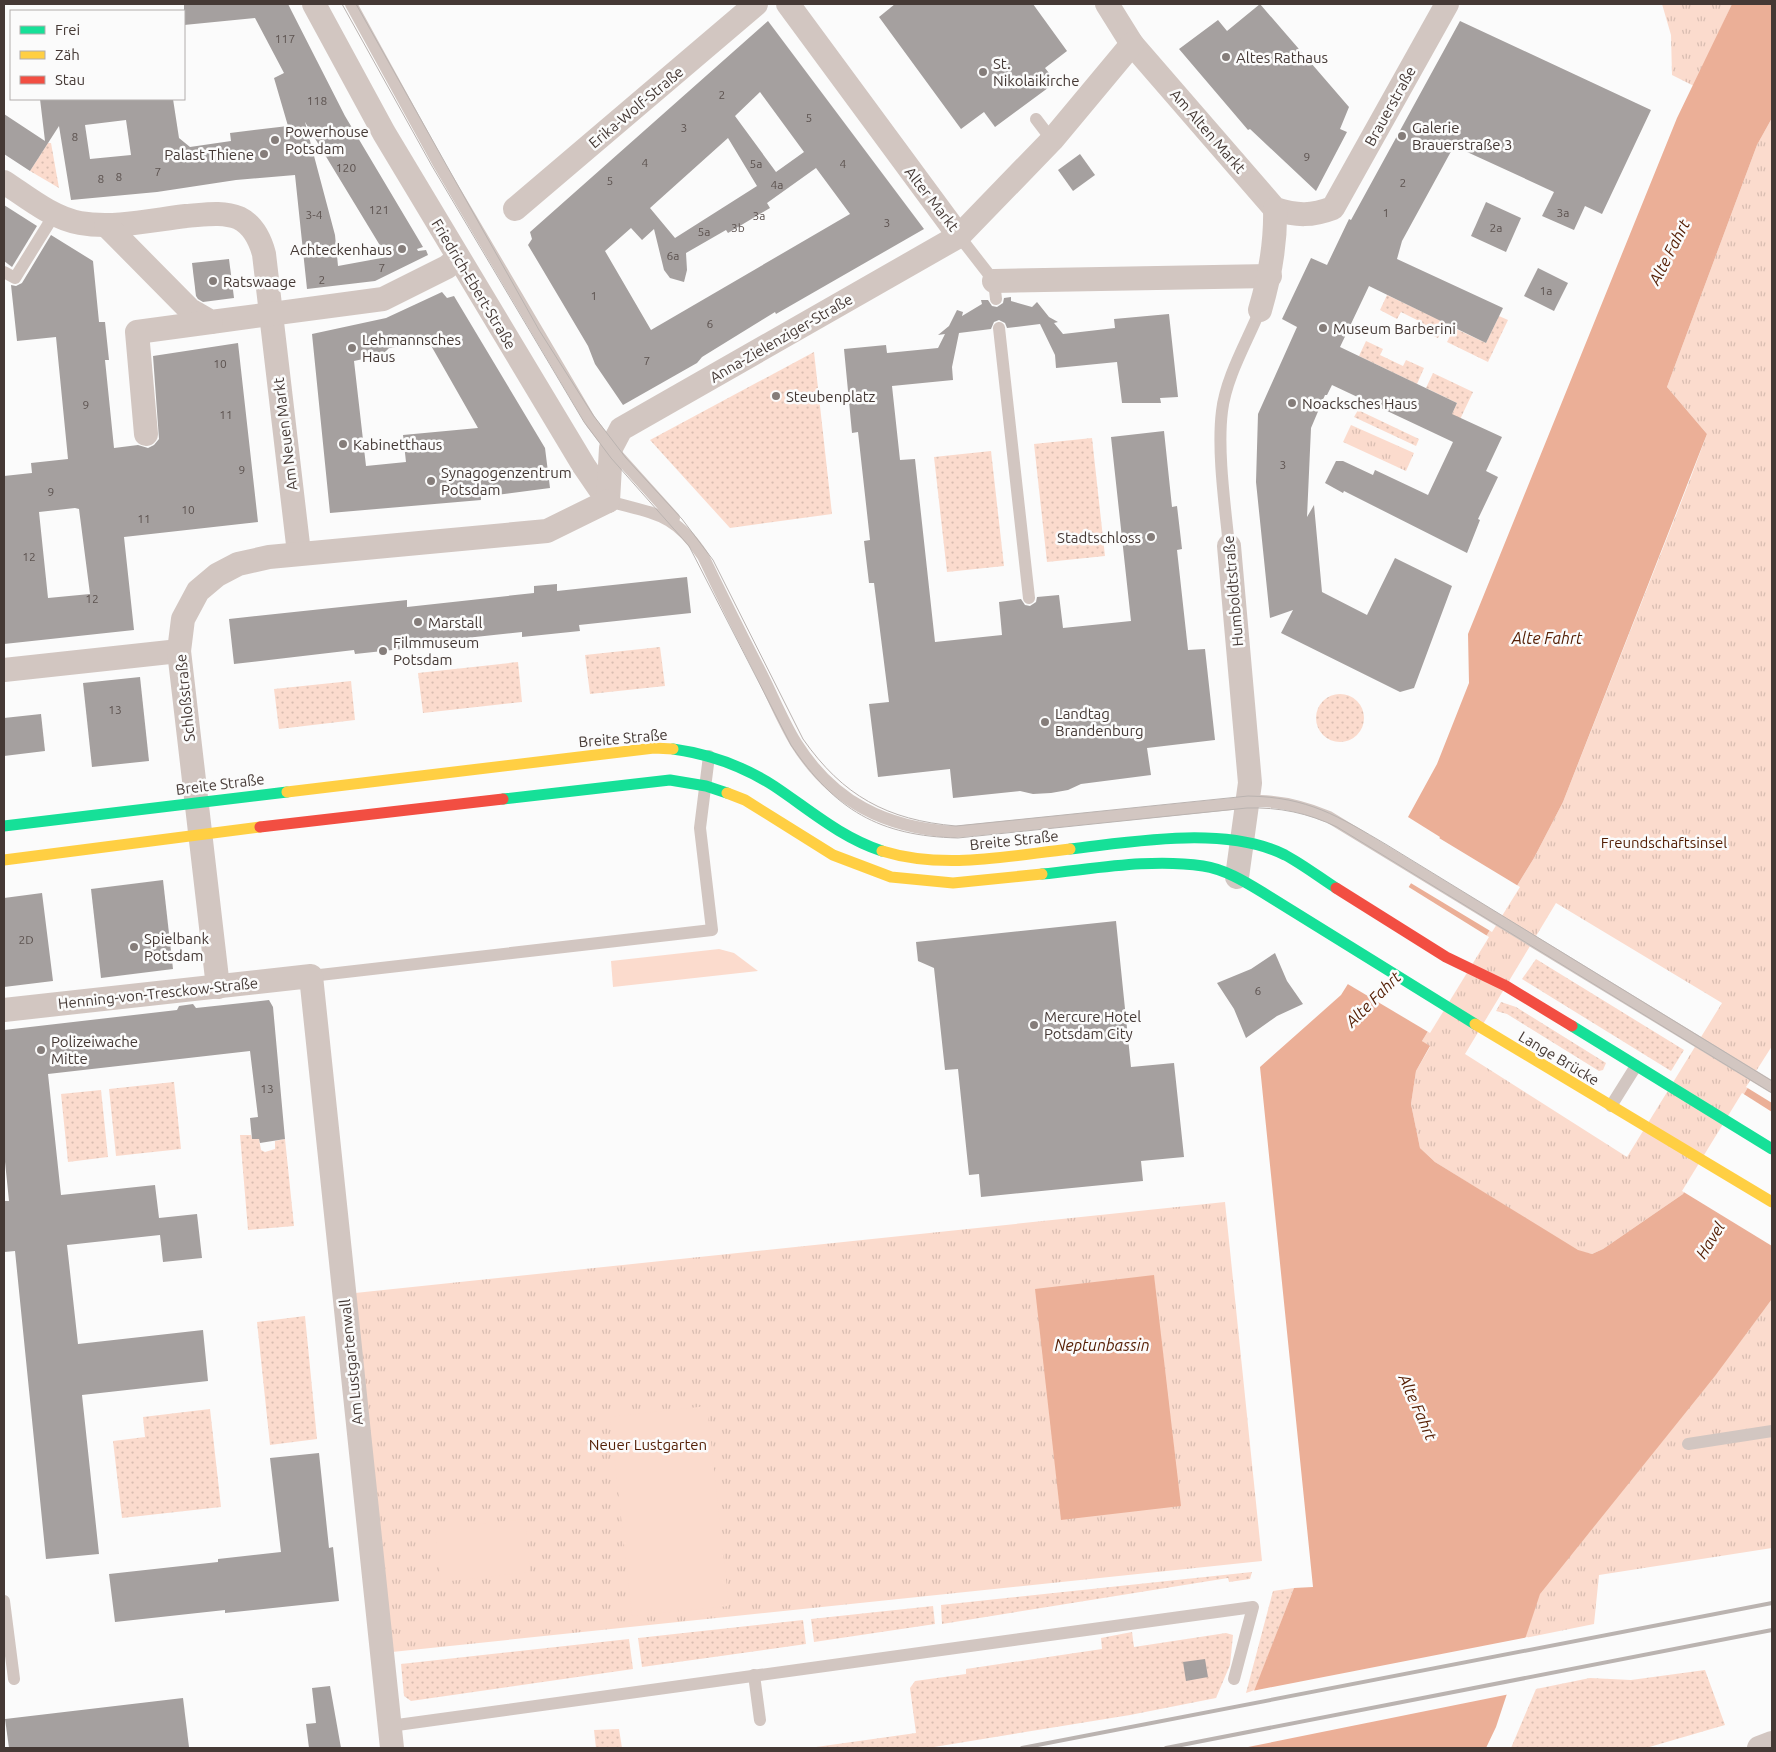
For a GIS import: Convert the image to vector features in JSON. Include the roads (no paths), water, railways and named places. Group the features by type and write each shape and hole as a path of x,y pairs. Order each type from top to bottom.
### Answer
{"main road":[{"name":"Breite Straße","path":"4,826 654,748 688,750 709,756 771,784 821,821 857,842 917,858 959,861 1186,838 1270,849 1284,855 1446,956 1506,986 1636,1066"},
{"path":"4,860 651,780 670,780 706,786 726,792 757,806 814,845 842,860 878,873 912,881 975,882 1161,864 1203,866 1237,877"},
{"name":"Lange Brücke","path":"1237,877 1481,1028 1772,1202"},
{"path":"1636,1066 1772,1149"}],"street":[{"name":"Friedrich-Ebert-Straße","path":"314,4 384,132 458,258 584,466 608,501"},
{"name":"Erika-Wolf-Straße","path":"515,209 756,4"},
{"name":"Alter Markt","path":"788,4 959,236 1052,140 1132,44"},
{"name":"Am Alten Markt","path":"1107,4 1132,44 1275,208"},
{"name":"Brauerstraße","path":"1275,208 1304,216 1319,214 1333,208 1447,4"},
{"name":"Am Neuen Markt","path":"4,182 54,214 80,223 106,225 209,214 237,218 251,227 262,244 299,553"},
{"path":"1260,310 1270,276 1276,239 1275,208"},
{"path":"106,225 190,310 211,322"},
{"name":"Anna-Zielenziger-Straße","path":"611,448 622,429 959,236"},
{"path":"146,434 137,332 383,299 447,267 458,258"},
{"path":"995,290 1270,276"},
{"path":"608,501 611,448"},
{"name":"Schloßstraße","path":"218,987 179,651 183,619 198,591 217,575 238,564 299,553 547,530 608,501"},
{"name":"Humboldtstraße","path":"1229,546 1250,768 1248,802 1237,877"},
{"path":"4,670 179,651"},
{"name":"Henning-von-Tresckow-Straße","path":"4,1010 311,976"},
{"name":"Am Lustgartenwall","path":"311,976 391,1737"},
{"path":"1759,1748 1772,1743"}],"lane":[{"name":"Friedrich-Ebert-Straße","path":"351,4 440,166 591,422 611,448 689,535"},
{"path":"1036,119 1052,140"},
{"path":"4,272 15,278 54,214"},
{"path":"959,236 995,290"},
{"name":"Humboldtstraße","path":"1229,546 1225,500 1222,410 1229,383 1260,310"},
{"path":"999,328 1029,598"},
{"path":"608,501 665,517 689,535 703,556 796,742 823,777 840,794 881,818 911,828 954,832 1248,802 1280,802 1311,810 1329,817 1772,1087"},
{"path":"311,976 712,930 700,828 709,756"},
{"path":"1611,1106 1636,1066"},
{"path":"1688,1444 1772,1431"},
{"path":"4,1601 14,1680"},
{"path":"391,1737 754,1675 1253,1607 1234,1679"},
{"path":"754,1675 760,1720"}],"water":[{"path":"1732,4 1772,4 1772,118 1757,145 1667,387 1707,434 1563,802 1534,858 1422,1041 1430,1046 1416,1071 1411,1104 1420,1148 1435,1162 1578,1250 1592,1254 1603,1249 1683,1194 1772,1048 1772,1299 1715,1376 1540,1594 1496,1727 1486,1748 1232,1748 1294,1588 1313,1587 1260,1067 1341,995 1440,837 1408,817 1437,764 1469,683 1468,634 1677,118"},
{"name":"Neptunbassin","path":"1154,1275 1181,1506 1061,1520 1035,1289"}],"tram line":[{"path":"342,4 432,166 584,422 611,458 689,546 791,745 808,768 842,802 861,815 882,825 905,832 958,838 1247,808 1282,810 1315,818 1337,827 1772,1093"},
{"path":"356,4 539,330 593,415 626,458 682,519 713,560 803,739 818,759 851,790 869,802 888,811 931,823 956,826 1248,796 1269,797 1305,804 1337,817 1387,845 1772,1081"}],"railway":[{"path":"1022,1748 1772,1603"},
{"path":"1166,1748 1772,1630"}],"place":[{"name":"Altes Rathaus","path":"1226,57"},
{"name":"St. Nikolaikirche","path":"983,72"},
{"name":"Galerie Brauerstraße 3","path":"1402,136"},
{"name":"Powerhouse Potsdam","path":"275,140"},
{"name":"Palast Thiene","path":"264,154"},
{"name":"Achteckenhaus","path":"402,249"},
{"name":"Ratswaage","path":"213,281"},
{"name":"Museum Barberini","path":"1323,328"},
{"name":"Lehmannsches Haus","path":"352,348"},
{"name":"Steubenplatz","path":"776,396"},
{"name":"Noacksches Haus","path":"1292,403"},
{"name":"Kabinetthaus","path":"343,444"},
{"name":"Synagogenzentrum Potsdam","path":"431,481"},
{"name":"Stadtschloss","path":"1151,537"},
{"name":"Marstall","path":"418,622"},
{"name":"Filmmuseum Potsdam","path":"383,651"},
{"name":"Landtag Brandenburg","path":"1045,722"},
{"name":"Spielbank Potsdam","path":"134,947"},
{"name":"Mercure Hotel Potsdam City","path":"1034,1025"},
{"name":"Polizeiwache Mitte","path":"41,1050"}],"water label":[{"name":"Alte Fahrt","path":"1669,252"},
{"name":"Alte Fahrt","path":"1547,638"},
{"name":"Alte Fahrt","path":"1373,999"},
{"name":"Havel","path":"1710,1240"},
{"name":"Alte Fahrt","path":"1418,1407"}],"park label":[{"name":"Freundschaftsinsel","path":"1664,842"},
{"name":"Neuer Lustgarten","path":"648,1444"}]}
